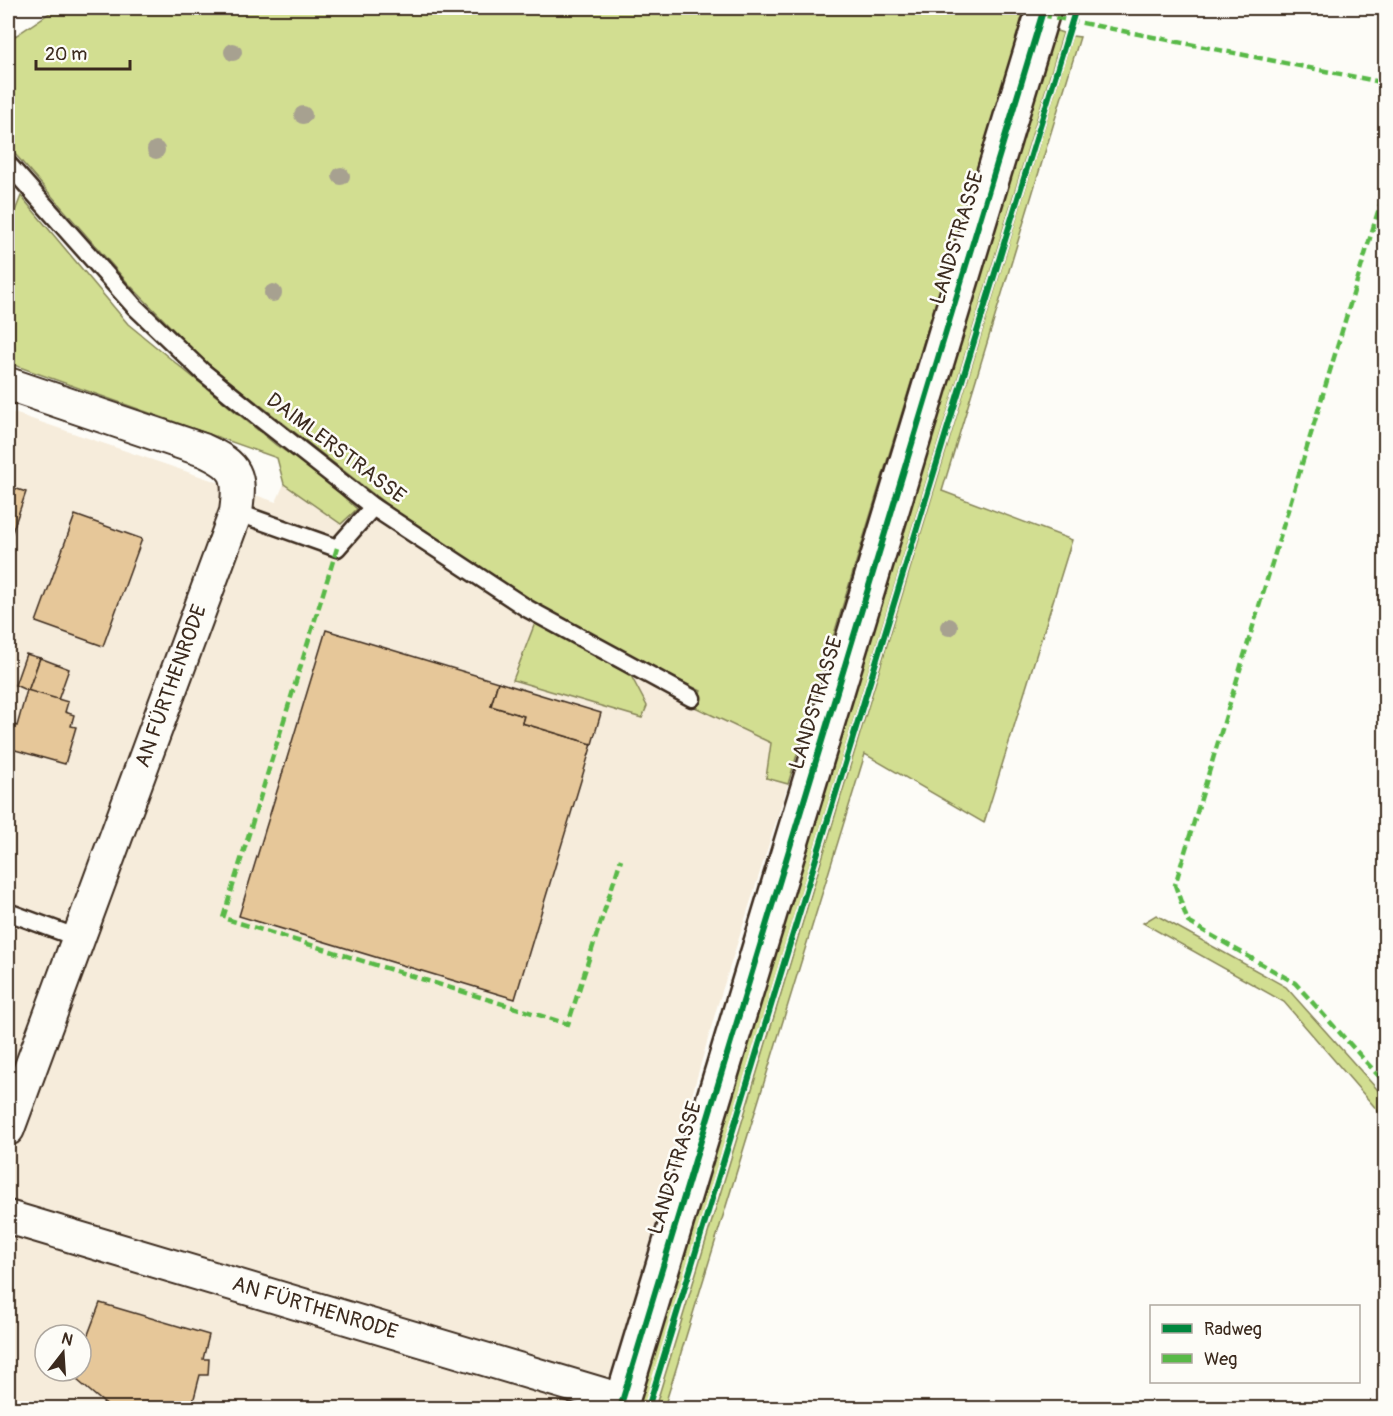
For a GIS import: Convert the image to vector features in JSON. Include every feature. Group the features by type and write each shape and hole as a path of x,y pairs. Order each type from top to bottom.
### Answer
{"street":[{"name":"LANDSTRASSE","path":"621,1404 1044,8"},
{"name":"AN FÜRTHENRODE","path":"8,384 217,457 236,474 239,487 236,512 8,1129"},
{"name":"AN FÜRTHENRODE","path":"8,1217 621,1404"}],"lane":[{"name":"DAIMLERSTRASSE","path":"8,164 135,307 203,372 373,507 528,609 693,698"},
{"path":"236,512 337,548 373,507"},
{"path":"8,912 78,938"}],"shaded area":[{"path":"8,411 276,502 284,484 341,524 357,509 521,615 695,707 771,743 766,777 788,784 717,1007 630,1313 599,1408 8,1408"}],"green space":[{"path":"57,8 1000,8 1002,15 1004,8 1026,8 788,784 766,778 771,743 695,707 701,691 639,661 525,600 414,526 203,360 127,282 8,146 8,41"},
{"path":"1054,30 1063,33 644,1408 634,1408"},
{"path":"1072,36 1080,37 942,491 1072,540 984,823 865,754 664,1408 655,1408"},
{"path":"21,196 128,324 276,445 320,475 357,509 341,524 284,484 277,458 8,363 8,229"},
{"path":"535,623 629,672 647,706 642,718 513,680"},
{"path":"1156,915 1286,987 1385,1098 1385,1119 1284,1002 1143,923"}],"building":[{"path":"8,486 26,492 8,544"},
{"path":"75,515 142,539 103,646 36,622"},
{"path":"326,630 498,682 491,706 524,716 522,723 592,744 515,999 239,916"},
{"path":"26,654 40,658 28,691 15,685"},
{"path":"40,658 69,669 58,700 28,691"},
{"path":"498,682 601,713 592,744 522,723 524,716 491,706"},
{"path":"27,690 68,702 65,712 74,715 71,726 76,727 65,764 8,748"},
{"path":"100,1303 209,1335 203,1359 209,1359 208,1375 200,1375 192,1406 183,1404 182,1408 110,1408 81,1383 93,1383 92,1323"}],"marked path":[{"path":"1042,15 1386,83"},
{"path":"1386,185 1175,885 1188,922 1295,983 1386,1084"},
{"path":"337,548 223,918 568,1024 621,859"}],"cycle path":[{"path":"620,1408 1044,8"},
{"path":"648,1408 1076,8"}]}
